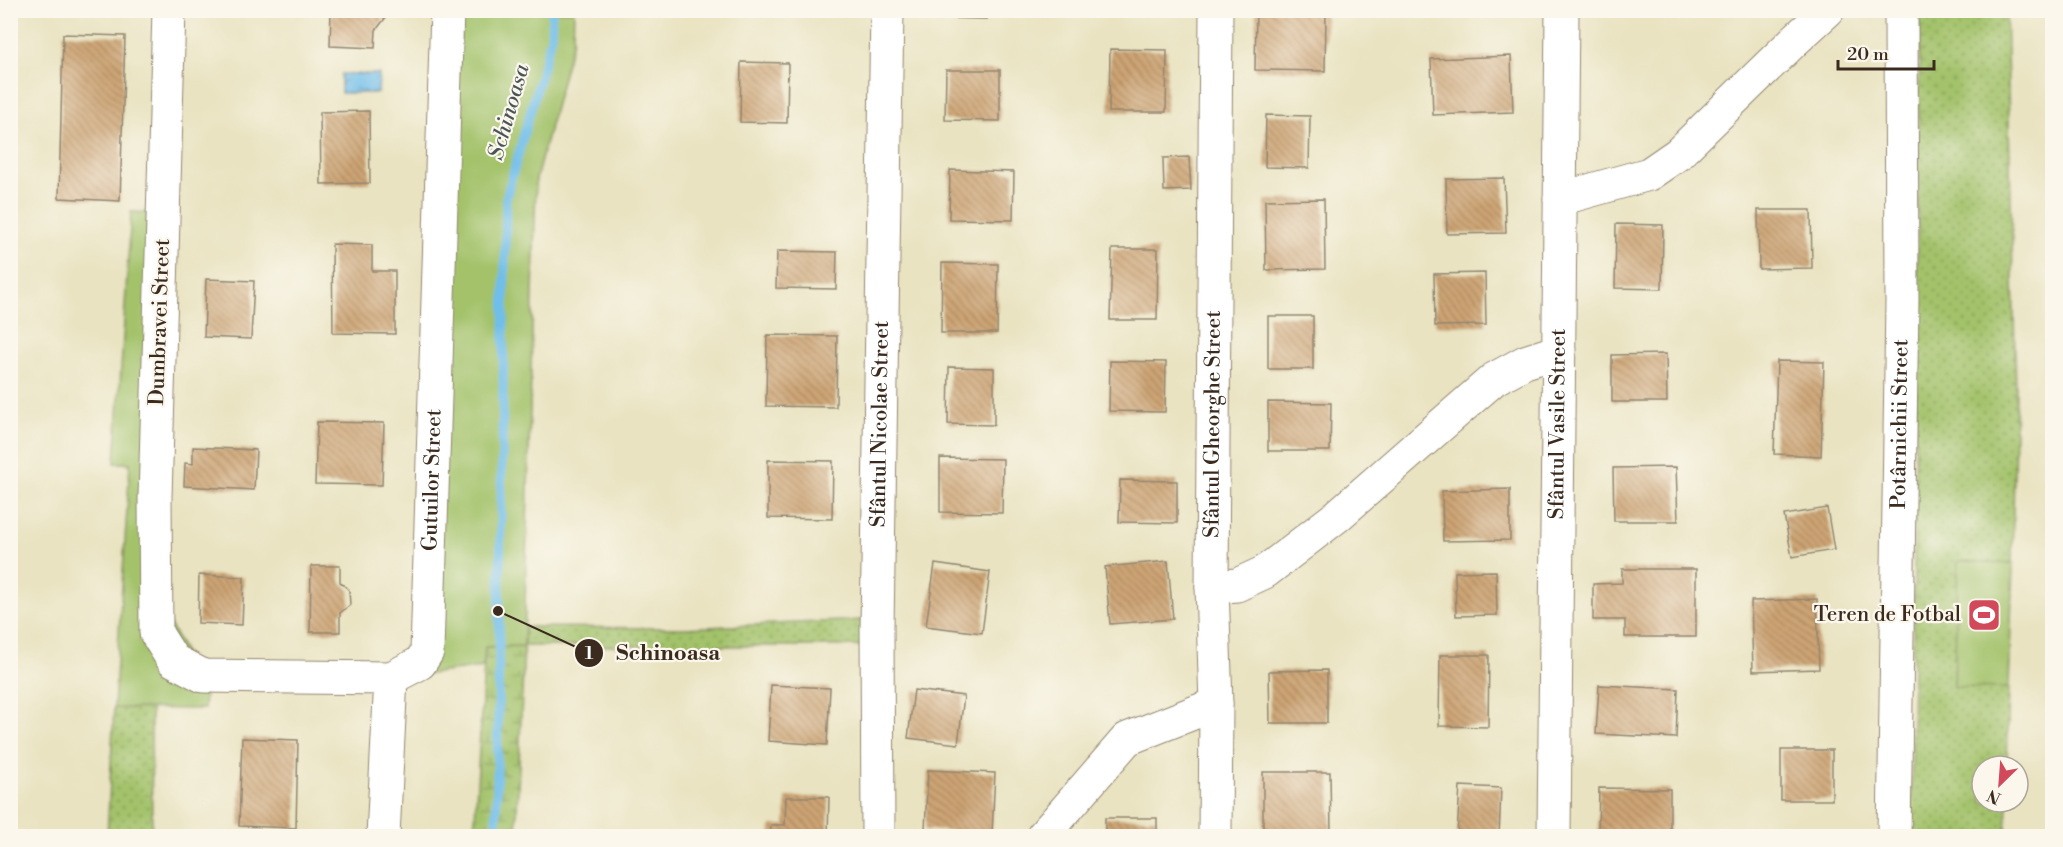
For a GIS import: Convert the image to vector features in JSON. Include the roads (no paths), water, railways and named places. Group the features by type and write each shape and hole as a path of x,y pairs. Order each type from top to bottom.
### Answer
{"street":[{"name":"Dumbravei Street","path":"156,633 155,498 169,10"},
{"name":"Gutuilor Street","path":"156,633 174,660 203,676 391,678 420,663 427,652 447,10"},
{"name":"Sfântul Nicolae Street","path":"878,837 877,627 887,10"},
{"name":"Sfântul Gheorghe Street","path":"1215,837 1216,704 1212,588 1216,10"},
{"name":"Sfântul Vasile Street","path":"1554,837 1562,10"},
{"path":"1560,199 1648,174 1678,154 1828,10"},
{"name":"Potârnichii Street","path":"1894,837 1902,302 1901,10"},
{"path":"1212,588 1237,585 1264,572 1335,517 1494,379 1525,362 1559,351"},
{"path":"383,837 391,678"},
{"path":"1043,837 1127,739 1216,704"}],"water":[{"path":"341,74 379,74 378,93 341,93"}],"waterway":[{"name":"Schinoasa","path":"496,836 506,198 551,38 552,10"}],"place":[{"name":"Schinoasa","path":"498,611"},
{"name":"Teren de Fotbal","path":"1984,615"}]}
